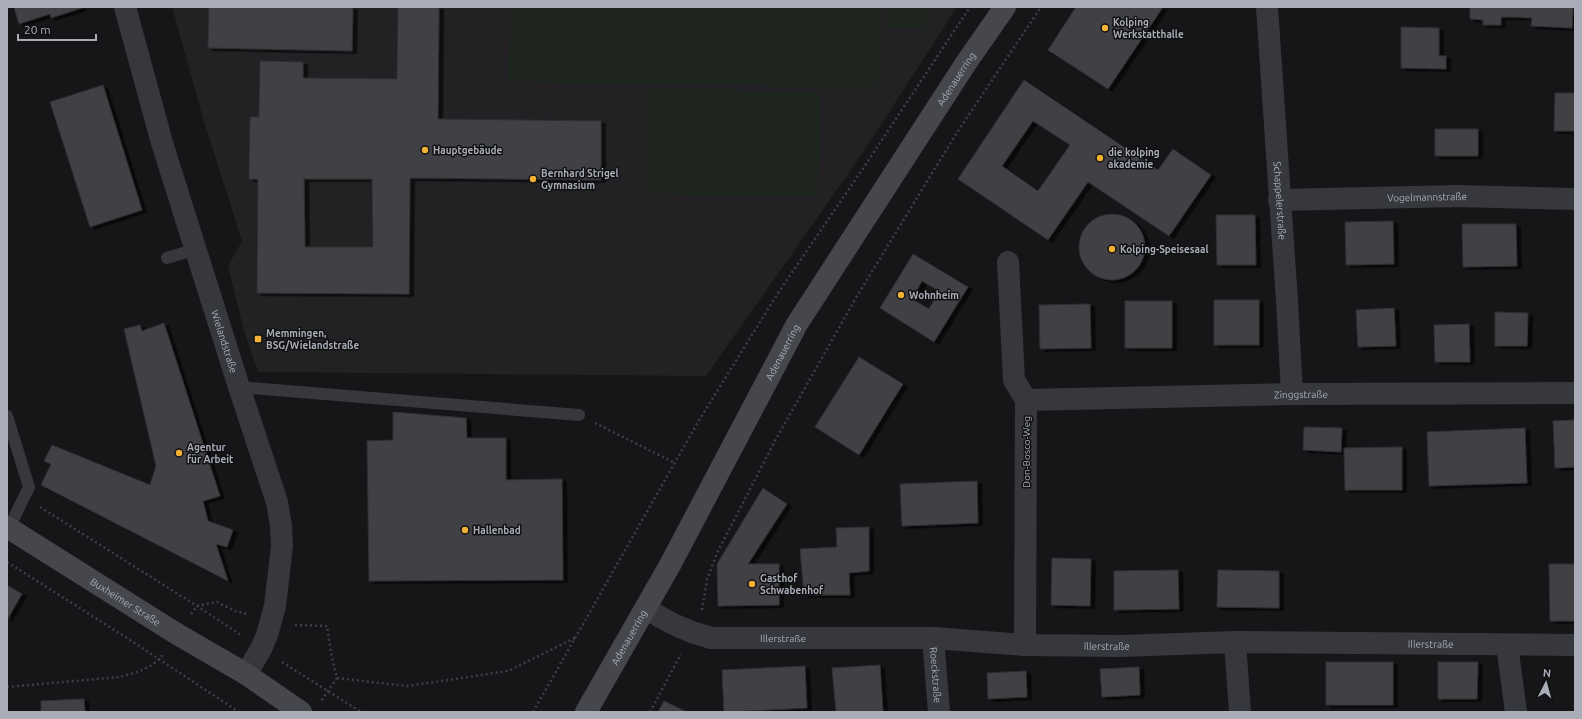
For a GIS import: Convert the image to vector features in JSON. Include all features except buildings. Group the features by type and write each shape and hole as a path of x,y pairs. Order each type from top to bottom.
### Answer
{"main road":[{"name":"Adenauerring","path":"586,712 646,608 797,324 1004,7"},
{"name":"Buxheimer Straße","path":"8,528 158,622 246,674 300,712"}],"street":[{"name":"Wielandstraße","path":"125,7 162,143 277,502 281,526 282,546 280,576 271,620 261,649 246,674"},
{"name":"Schappelerstraße","path":"1267,7 1273,81 1279,200 1287,301 1292,394"},
{"name":"Vogelmannstraße","path":"1279,200 1458,196 1575,199"},
{"path":"1008,262 1014,380 1026,400"},
{"name":"Zinggstraße","path":"1026,400 1292,394 1575,393"},
{"name":"Don-Bosco-Weg","path":"1025,645 1026,400"},
{"name":"Illerstraße","path":"646,608 658,616 692,633 711,638 933,638 1025,645 1120,646 1235,642 1575,645"},
{"name":"Roeckstraße","path":"933,638 939,712"},
{"path":"1235,642 1240,712"},
{"path":"1507,645 1516,712"}],"lane":[{"path":"167,258 196,249"},
{"path":"239,387 579,415"},
{"path":"7,416 29,487 8,528"}],"path":[{"path":"533,712 698,422 778,293 970,7"},
{"path":"650,712 692,633 703,605 710,568 776,439 857,296 952,141 1042,7"},
{"path":"579,415 675,463"},
{"path":"24,498 51,513 197,606"},
{"path":"7,562 160,659 240,712"},
{"path":"337,678 407,686 508,671 575,638"},
{"path":"7,687 120,676 139,672 160,659"},
{"path":"329,691 361,712"}],"shaded area":[{"name":"Bernhard Strigel Gymnasium","path":"172,7 957,7 862,154 706,376 258,372 244,331 228,266 242,241 205,125"},
{"path":"510,7 879,7 878,87 509,82"},
{"path":"889,7 927,7 927,29 888,28"},
{"path":"649,89 820,92 818,197 648,194"}],"place":[{"name":"Kolping Werkstatthalle","path":"1105,28"},
{"name":"Hauptgebäude","path":"425,150"},
{"name":"die kolping akademie","path":"1100,158"},
{"name":"Bernhard Strigel Gymnasium","path":"533,179"},
{"name":"Kolping-Speisesaal","path":"1112,249"},
{"name":"Wohnheim","path":"901,295"},
{"name":"Memmingen, BSG/Wielandstraße","path":"258,339"},
{"name":"Agentur für Arbeit","path":"179,453"},
{"name":"Hallenbad","path":"465,530"},
{"name":"Gasthof Schwabenhof","path":"752,584"}]}
